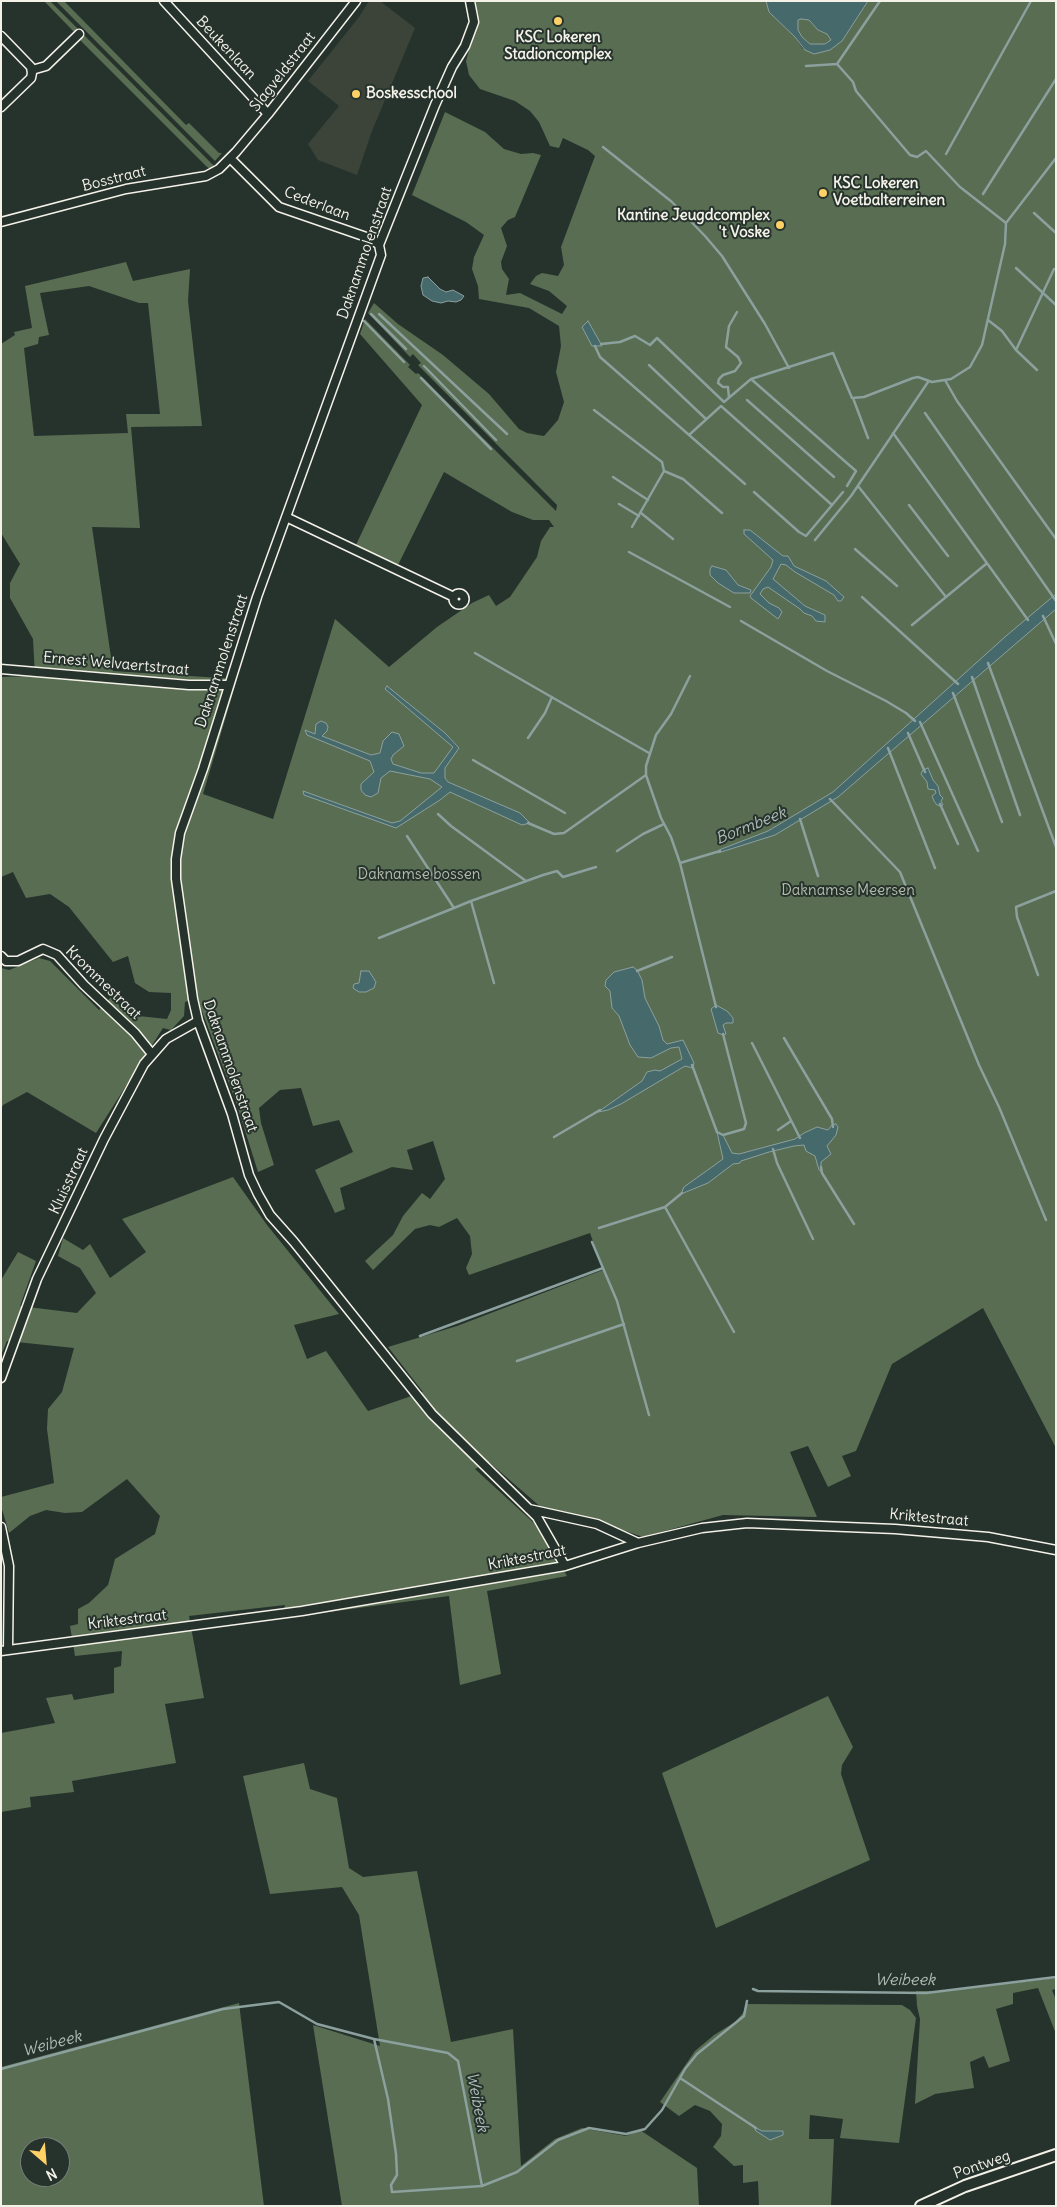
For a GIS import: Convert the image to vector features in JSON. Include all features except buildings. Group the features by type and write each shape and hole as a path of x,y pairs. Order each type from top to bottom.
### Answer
{"street":[{"name":"Slagveldstraat","path":"230,158 268,114 356,1"},
{"name":"Daknammolenstraat","path":"470,1 474,22 465,46 448,74 379,245 381,255 257,597 180,833 176,859 179,907 198,1020 232,1114 249,1175 258,1194 270,1215 332,1288 432,1414 537,1517 565,1566"},
{"name":"Beukenlaan","path":"166,2 268,114"},
{"path":"32,70 45,68 79,34"},
{"path":"1,36 32,70 31,78 1,107"},
{"name":"Cederlaan","path":"230,158 279,207 372,239 379,245"},
{"name":"Bosstraat","path":"1,222 126,188 206,176 230,158"},
{"path":"286,517 454,597"},
{"name":"Ernest Welvaertstraat","path":"1,669 189,685 229,685"},
{"name":"Krommestraat","path":"1,956 6,961 18,961 43,949 57,955 84,985 135,1033 152,1054"},
{"name":"Kluisstraat","path":"1,1378 37,1279 104,1139 144,1064 166,1039 198,1020"},
{"path":"528,1509 596,1524 638,1543"},
{"name":"Kriktestraat","path":"5,1650 302,1611 565,1566 638,1543 702,1528 747,1523 896,1529 988,1537 1056,1550"},
{"path":"1,1527 9,1566 5,1650"},
{"name":"Pontweg","path":"920,2206 965,2186 1056,2155"}],"shaded area":[{"name":"Boskesschool","path":"369,1 380,1 415,28 372,131 357,175 318,160 308,144 339,106 308,81 359,17"}],"green space":[{"path":"44,1 50,1 80,31 76,34"},
{"path":"56,1 64,1 186,125 189,123 219,153 222,153 215,161"},
{"path":"476,1 766,1 769,12 795,37 803,49 842,41 868,1 1056,1 1056,1448 983,1308 892,1364 856,1451 842,1456 851,1476 828,1487 808,1446 790,1452 817,1517 723,1515 643,1537 599,1522 543,1509 489,1462 475,1469 534,1523 567,1576 487,1591 501,1674 460,1685 449,1596 283,1618 285,1605 189,1616 204,1698 165,1704 176,1763 72,1781 74,1792 30,1797 31,1807 1,1812 1,1733 55,1723 46,1698 72,1694 74,1700 114,1693 114,1668 121,1666 122,1651 75,1656 70,1626 78,1624 78,1609 89,1603 108,1585 115,1559 155,1534 160,1516 127,1479 82,1512 65,1513 46,1510 30,1516 9,1533 1,1506 1,1497 54,1483 47,1429 48,1409 62,1392 74,1348 7,1341 1,1355 1,1280 18,1252 36,1261 20,1306 77,1313 96,1293 80,1268 58,1256 63,1238 83,1250 90,1244 110,1278 146,1252 122,1219 233,1177 267,1225 339,1314 294,1325 307,1359 326,1351 368,1411 423,1392 388,1347 457,1326 603,1270 590,1233 469,1275 466,1268 472,1254 470,1236 457,1218 439,1227 430,1225 415,1229 373,1270 365,1261 393,1235 403,1216 422,1193 430,1199 445,1179 433,1141 407,1150 413,1170 392,1167 340,1188 345,1209 335,1213 315,1170 353,1152 339,1120 313,1126 301,1088 280,1090 259,1108 261,1123 274,1165 258,1172 236,1102 197,998 185,1002 184,1016 171,1030 163,1028 96,1133 27,1092 3,1105 1,1109 1,968 9,970 39,958 50,961 99,1010 111,997 129,1015 167,1019 171,1010 171,993 149,992 135,983 128,956 113,962 69,907 50,894 26,898 13,872 1,877 1,677 35,676 33,639 10,598 10,583 20,564 1,533 1,344 15,335 14,332 32,328 25,286 126,262 133,281 190,269 188,301 202,426 131,427 140,528 92,527 113,671 237,679 203,794 273,819 335,619 389,667 437,627 472,603 489,595 496,606 510,597 537,557 541,541 550,527 554,527 549,520 533,520 512,512 444,472 398,565 355,547 422,405 360,334 365,319 410,365 408,367 416,374 418,373 556,511 557,505 418,365 421,363 413,354 410,357 368,313 374,303 398,324 443,355 489,394 519,429 527,433 544,436 558,420 564,402 556,372 561,346 559,326 529,308 479,299 478,286 472,269 474,257 484,235 466,222 412,195 445,112 485,132 504,149 521,154 533,153 541,155 515,217 508,220 501,228 507,246 501,262 502,269 509,279 506,295 520,293 562,314 567,306 549,291 530,284 536,276 542,273 558,276 564,265 561,247 595,156 588,150 563,138 559,148 550,146 539,122 530,111 515,101 480,89 469,75 466,61 477,20","holes":["89,286 139,303 148,303 160,414 126,414 128,433 34,436 24,348 38,344 39,337 49,335 40,293"]},
{"path":"798,20 809,20 818,30 827,34 831,40 825,44 810,44 802,37 798,30"},
{"path":"83,34 215,167 211,170 206,166 80,40"},
{"path":"828,1696 853,1747 842,1765 841,1774 870,1860 716,1928 662,1773"},
{"path":"304,1763 310,1789 337,1798 349,1868 363,1877 417,1871 451,2042 513,2029 521,2166 555,2139 582,2128 626,2136 640,2130 697,2168 699,2206 342,2206 313,2025 380,2046 359,1915 342,1887 270,1894 243,1776"},
{"path":"1056,1978 1056,1989 1052,1990 1056,2000 1056,2034 1038,1988 1013,1993 1013,2004 996,2009 1010,2061 989,2068 984,2056 970,2062 974,2088 935,2094 915,2104 920,2019 916,1991 944,1991"},
{"path":"239,2003 264,2206 1,2206 1,2067"},
{"path":"746,2004 902,2005 910,2010 916,2018 899,2143 840,2138 843,2119 810,2115 809,2139 834,2139 831,2206 759,2206 758,2181 743,2183 743,2165 734,2166 713,2147 721,2136 722,2124 710,2111 695,2105 679,2116 660,2102 695,2051 714,2035 735,2022 743,2013"}],"water":[{"path":"766,1 868,1 842,41 830,50 814,54 805,50 795,37 769,12","holes":["798,20 809,20 818,30 827,34 831,40 825,44 810,44 802,37 798,30"]},
{"path":"428,277 440,289 446,292 453,290 464,296 456,302 448,301 441,303 432,301 423,295 421,286 423,278"},
{"path":"588,321 602,346 592,346 582,327"},
{"path":"744,530 750,530 783,556 788,556 794,566 826,581 844,597 841,601 838,601 834,595 786,565 781,564 773,579 805,606 825,615 825,622 816,621 812,616 804,613 768,587 763,589 760,594 782,612 778,619 751,598 750,596 771,567 773,560 744,534"},
{"path":"712,566 726,570 738,585 751,590 750,593 734,593 718,583 710,575"},
{"path":"1056,594 1056,609 838,797 775,835 718,853 719,850 768,831 833,792 1006,636"},
{"path":"387,686 445,733 459,748 445,768 445,778 448,782 520,813 530,823 522,825 450,792 396,828 304,795 303,791 392,823 400,821 442,787 430,779 390,771 381,778 378,793 371,797 365,795 361,790 361,784 374,772 370,761 307,735 305,730 315,734 316,724 321,721 326,723 328,727 322,736 371,755 380,753 383,741 392,732 399,734 404,746 393,755 391,759 393,764 421,773 434,773 453,747 385,689"},
{"path":"928,768 943,798 941,801 943,805 941,806 937,805 932,796 936,793 935,790 928,789 927,782 921,774 923,770"},
{"path":"633,967 637,970 642,980 645,998 659,1026 663,1040 667,1044 683,1040 694,1063 693,1068 685,1066 621,1104 598,1112 642,1081 647,1072 660,1071 682,1059 679,1047 671,1048 651,1058 638,1057 630,1045 619,1016 612,1008 610,991 605,986 606,980 614,972"},
{"path":"361,971 369,971 376,982 374,988 366,992 359,992 353,988 354,984 359,983"},
{"path":"716,1005 727,1011 733,1018 733,1023 723,1025 726,1034 723,1035 718,1033 711,1009"},
{"path":"836,1124 838,1127 836,1135 827,1146 831,1154 821,1162 821,1171 815,1156 806,1151 804,1145 794,1146 733,1164 708,1183 681,1194 684,1187 723,1159 717,1132 723,1135 732,1153 739,1154 795,1139 817,1127 828,1130 832,1125"},
{"path":"754,2127 762,2131 783,2131 783,2135 770,2140 756,2131"}],"waterway":[{"path":"837,64 880,1"},
{"path":"946,154 1031,1"},
{"path":"601,344 620,342 635,336 650,345 657,338 724,402 751,379 833,353 852,398 864,397 918,377 932,382 951,379 970,367 982,345 1005,244 1006,223 960,187 926,151 917,157 910,155 856,91 853,82 837,64 806,66"},
{"path":"983,194 1056,79"},
{"path":"603,147 672,202 722,256 765,324 789,368"},
{"path":"1006,223 1056,158"},
{"path":"1034,213 1056,233"},
{"path":"1016,268 1056,305"},
{"path":"1016,350 1054,269"},
{"path":"729,398 728,387 723,387 718,383 723,375 735,371 741,363 738,357 726,347 729,326 737,312"},
{"path":"371,314 406,349"},
{"path":"379,314 507,434"},
{"path":"988,320 1002,331 1016,350 1037,370"},
{"path":"364,321 404,362"},
{"path":"595,346 600,357 745,484"},
{"path":"649,365 706,419"},
{"path":"424,366 496,440"},
{"path":"421,378 491,449"},
{"path":"751,379 856,471 847,486"},
{"path":"945,380 957,401 1056,539"},
{"path":"815,540 851,496 928,382"},
{"path":"853,398 868,438"},
{"path":"747,400 834,477"},
{"path":"689,435 721,406 832,505"},
{"path":"594,410 662,462 664,471 632,527"},
{"path":"925,413 1056,601"},
{"path":"893,433 1028,620"},
{"path":"664,471 683,479 722,513"},
{"path":"613,477 648,500"},
{"path":"858,486 946,597"},
{"path":"754,492 806,536 843,492"},
{"path":"619,504 639,516"},
{"path":"909,505 948,556"},
{"path":"641,513 673,539"},
{"path":"855,549 897,586"},
{"path":"629,552 730,607"},
{"path":"912,625 986,564"},
{"path":"862,597 958,684"},
{"path":"1043,616 1056,644"},
{"path":"741,621 827,671 886,701 915,721"},
{"path":"475,653 649,753"},
{"path":"988,663 1056,847"},
{"path":"680,863 671,837 661,818 646,775 646,766 656,735 671,714 690,676"},
{"path":"972,677 1020,815"},
{"path":"953,693 1002,822"},
{"path":"528,738 545,713 552,697"},
{"path":"920,722 978,851"},
{"path":"908,733 925,772"},
{"path":"888,748 935,868"},
{"path":"473,760 565,813"},
{"path":"528,823 554,834 564,833 646,775"},
{"path":"830,799 900,872 979,1065 999,1107 1046,1220"},
{"path":"940,804 958,844"},
{"path":"438,814 451,826 526,881"},
{"path":"800,819 818,876"},
{"path":"617,851 643,834 664,824"},
{"path":"379,938 454,908 407,836"},
{"name":"Bormbeek","path":"716,1007 680,863 720,851"},
{"path":"471,901 557,871 563,877 596,867"},
{"path":"1038,975 1017,917 1016,907 1056,891"},
{"path":"454,908 471,901 494,983"},
{"path":"637,971 672,957"},
{"name":"Bormbeek","path":"717,1132 723,1135 744,1129 746,1123 723,1034"},
{"path":"784,1038 832,1119 833,1127"},
{"path":"752,1043 800,1138"},
{"path":"692,1065 717,1132"},
{"path":"554,1137 600,1110"},
{"path":"778,1130 791,1121"},
{"path":"773,1149 777,1163 813,1239"},
{"path":"821,1167 822,1173 854,1224"},
{"path":"599,1228 665,1207 682,1193"},
{"path":"665,1207 734,1332"},
{"path":"592,1242 617,1301 649,1415"},
{"path":"420,1336 603,1268"},
{"path":"517,1361 624,1324"},
{"name":"Weibeek","path":"753,1989 758,1991 926,1993 1056,1977"},
{"name":"Weibeek","path":"1,2069 223,2009 279,2002 317,2024 374,2039 448,2053 458,2061 482,2186 517,2172 558,2140 589,2128 626,2134 645,2129 662,2110 685,2069 697,2054 744,2016 747,2001"},
{"path":"374,2039 388,2099 396,2154 397,2175 391,2185 392,2192 482,2186"},
{"path":"680,2078 756,2128"}],"place":[{"name":"KSC Lokeren Stadioncomplex","path":"558,21"},
{"name":"Boskesschool","path":"356,94"},
{"name":"KSC Lokeren Voetbalterreinen","path":"823,193"},
{"name":"Kantine Jeugdcomplex 't Voske","path":"780,225"}],"park label":[{"name":"Daknamse bossen","path":"419,875"},
{"name":"Daknamse Meersen","path":"848,891"}]}
